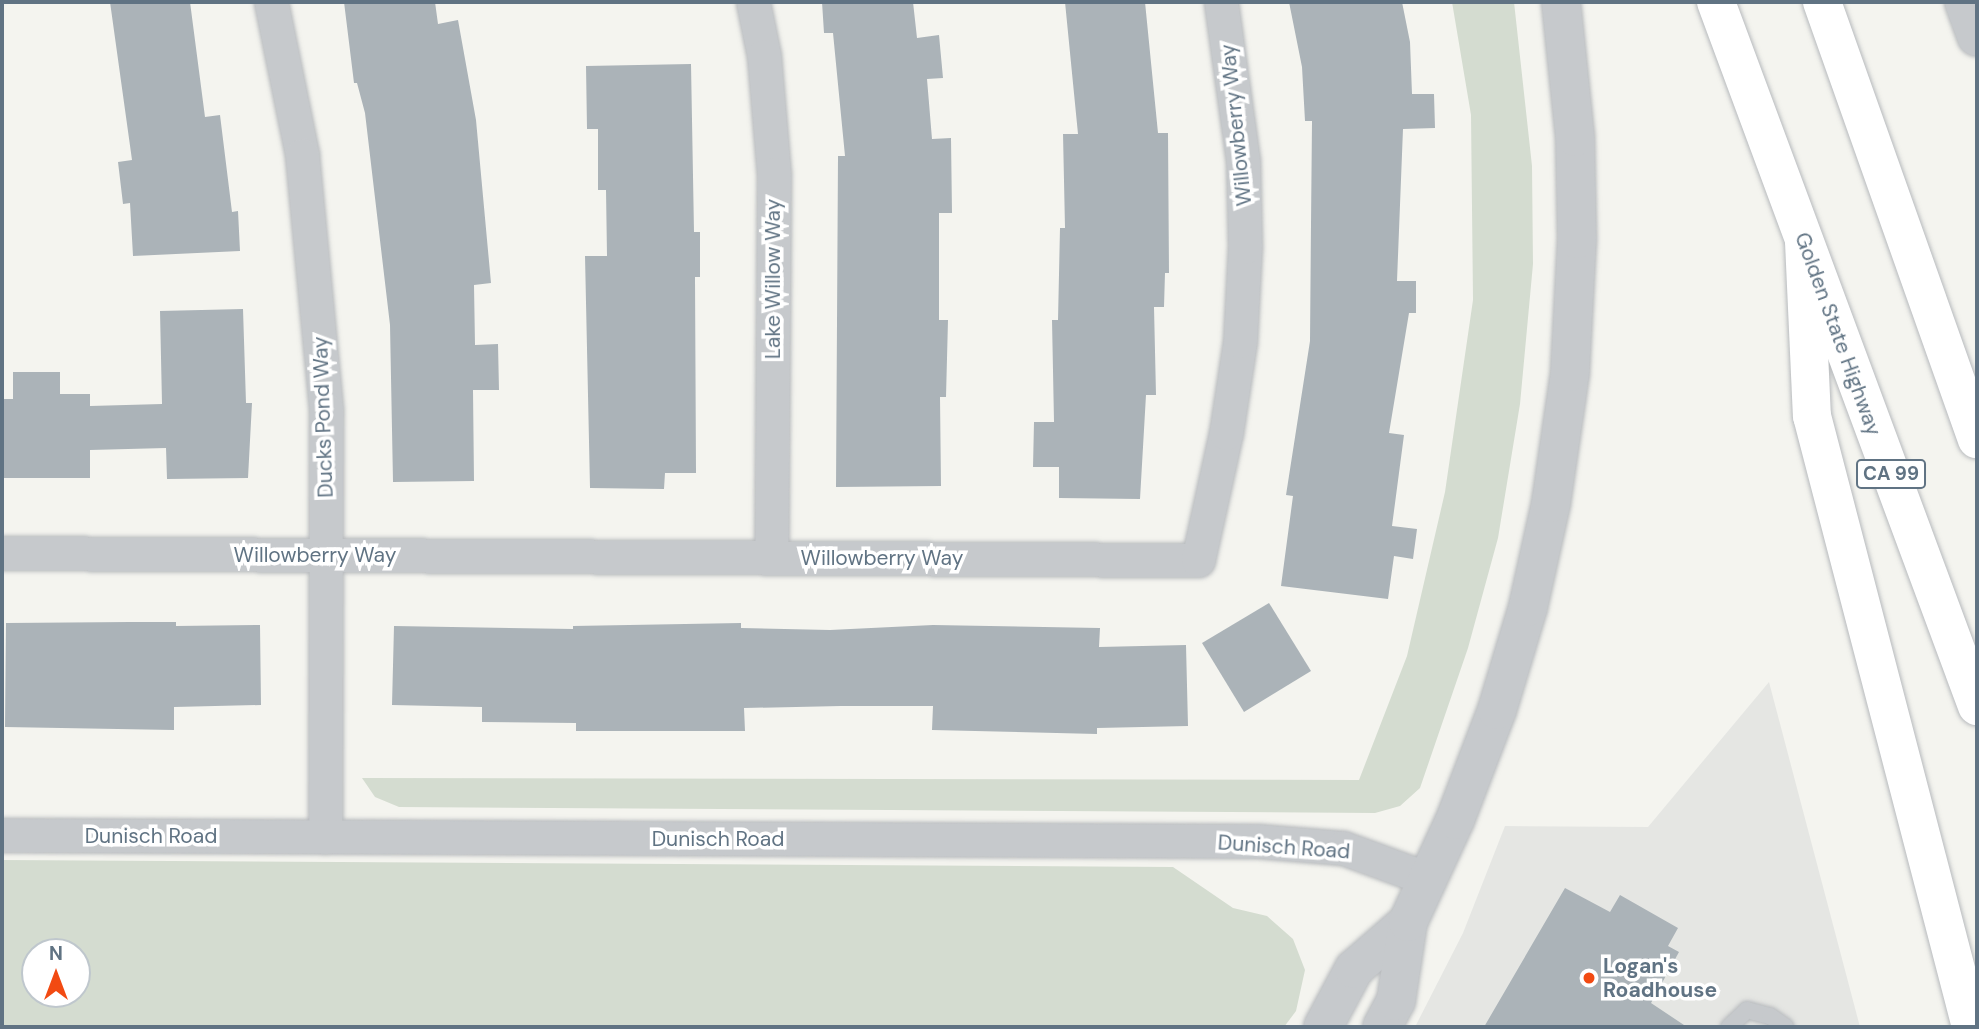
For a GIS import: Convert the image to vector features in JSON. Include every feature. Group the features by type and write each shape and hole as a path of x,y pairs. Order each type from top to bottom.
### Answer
{"highway":[{"name":"Golden State Highway","path":"1716,2 1977,706"},
{"path":"1822,2 1975,429"},
{"path":"1804,242 1812,416 1970,1027"}],"street":[{"name":"Ducks Pond Way","path":"271,2 302,155 316,267 326,410 325,837"},
{"name":"Lake Willow Way","path":"752,2 764,56 774,174 771,558"},
{"name":"Willowberry Way","path":"2,553 1198,560 1226,433 1240,341 1245,247 1243,161 1221,2"},
{"path":"1382,1027 1396,1001 1408,922 1497,710 1528,607 1551,503 1570,372 1577,239 1575,137 1561,2"},
{"path":"1964,2 1977,37"},
{"name":"Dunisch Road","path":"2,835 1258,841 1343,848 1428,878"},
{"path":"1323,1027 1354,969 1408,922"}],"lane":[{"path":"1729,1027 1747,1010 1770,1016 1786,1027"}],"shaded area":[{"path":"1452,2 1514,2 1532,166 1533,264 1520,404 1498,538 1468,648 1420,788 1400,806 1375,813 399,807 375,797 362,778 1359,780 1407,656 1445,492 1473,300 1471,115"},
{"path":"1769,682 1860,1027 1415,1027 1463,933 1505,826 1648,827"},
{"path":"2,860 1173,867 1233,908 1267,916 1293,939 1305,970 1296,1011 1284,1027 2,1027"}],"building":[{"path":"110,2 190,2 205,117 220,115 232,212 238,211 240,251 133,256 130,203 123,204 118,162 132,160"},
{"path":"344,2 435,2 438,24 458,20 476,120 491,283 474,285 475,345 498,344 499,390 473,390 474,481 393,482 390,325 365,113 357,83 354,83"},
{"path":"822,2 913,2 917,38 939,35 943,78 927,79 932,139 951,138 952,213 939,213 939,320 948,320 946,397 940,397 941,486 836,487 838,156 845,156 833,33 824,33"},
{"path":"1065,2 1145,2 1158,133 1168,133 1169,273 1165,273 1164,307 1154,307 1156,395 1146,395 1140,499 1059,498 1059,467 1033,467 1034,422 1054,422 1052,320 1058,320 1060,228 1065,228 1063,134 1078,134"},
{"path":"1289,2 1402,2 1410,42 1412,94 1434,94 1435,128 1403,129 1397,281 1416,281 1416,313 1409,313 1389,433 1404,435 1392,526 1417,529 1413,559 1394,556 1388,599 1281,586 1293,496 1286,495 1310,341 1312,121 1305,121 1302,67"},
{"path":"691,64 694,232 700,232 700,277 695,277 696,473 665,473 664,489 590,488 585,256 607,256 606,190 598,190 598,129 587,129 586,66"},
{"path":"243,309 246,403 252,403 248,478 167,479 166,448 90,450 90,478 2,478 2,399 13,399 13,372 60,372 60,394 90,394 90,406 162,404 160,311"},
{"path":"1269,603 1311,671 1244,712 1202,643"},
{"path":"176,622 176,626 260,625 261,705 174,707 174,730 5,727 6,623"},
{"path":"741,623 741,628 830,630 933,625 1100,628 1099,647 1186,645 1188,726 1097,728 1097,734 932,730 933,706 841,706 744,708 745,731 576,731 576,723 482,722 482,707 392,705 394,626 573,629 573,626"},
{"name":"Logan's Roadhouse","path":"1565,888 1610,912 1620,895 1678,928 1668,946 1679,952 1651,1003 1687,1027 1484,1027"}],"place":[{"name":"Logan's Roadhouse","path":"1589,978"}]}
